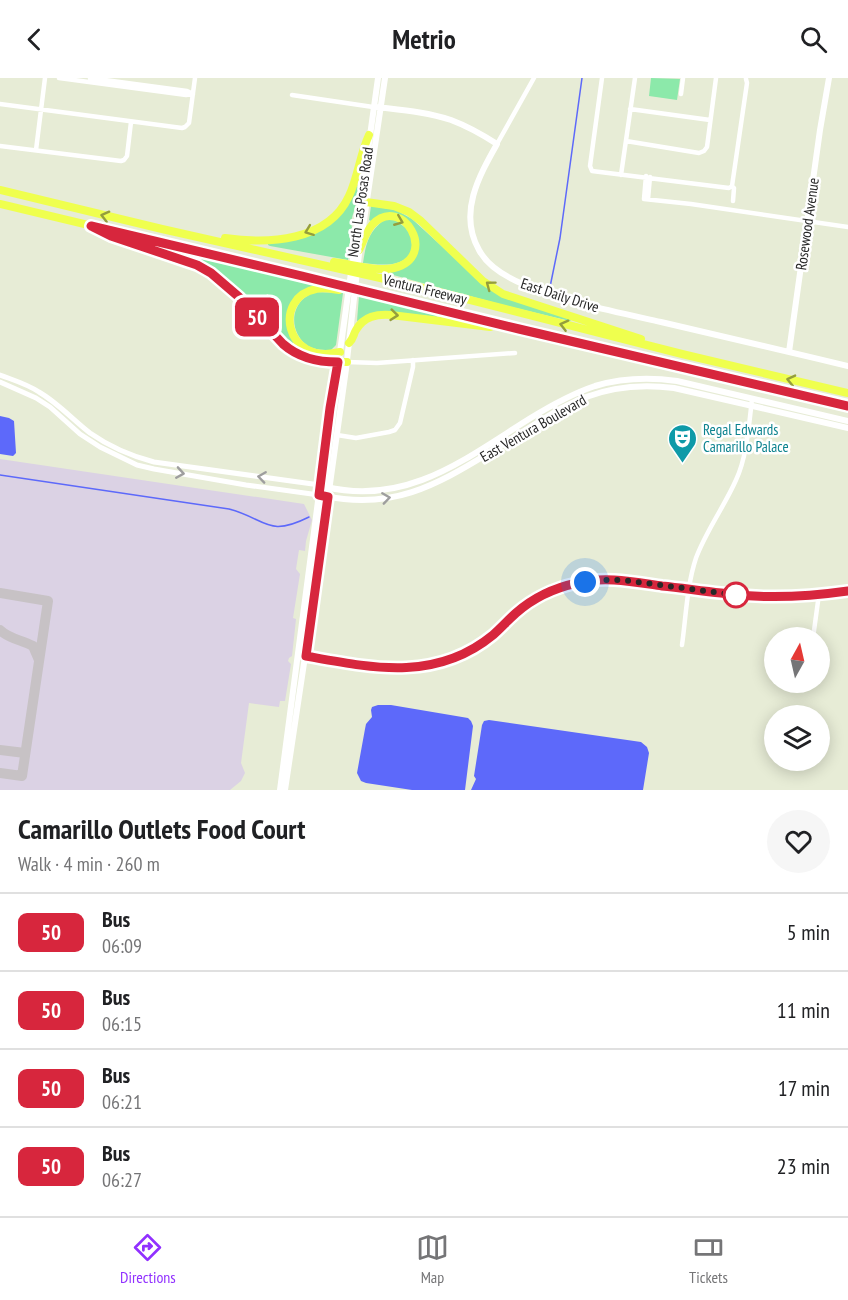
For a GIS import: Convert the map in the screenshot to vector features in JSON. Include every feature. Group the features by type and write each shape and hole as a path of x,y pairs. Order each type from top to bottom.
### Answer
{"highway":[{"path":"162,229 252,241 285,238 317,229 337,214 347,200 369,135"},
{"name":"Ventura Freeway","path":"0,190 406,284 682,354 848,393"},
{"path":"363,202 394,206 409,212 483,281 503,294 682,354"},
{"name":"Ventura Freeway","path":"0,204 848,406"},
{"path":"283,256 391,268 405,263 411,256 415,248 415,235 411,227 403,220 393,217 382,218 370,227 357,252"},
{"path":"91,226 111,236 203,268 228,287 292,352 307,358 343,362"},
{"path":"340,352 329,354 314,352 304,349 296,341 290,320 291,310 299,298 308,291 321,288 395,299"},
{"path":"349,342 353,339 357,328 366,319 384,314 474,326 519,329"}],"main road":[{"name":"North Las Posas Road","path":"343,362 340,352 357,252 369,135 378,78"},
{"name":"North Las Posas Road","path":"363,202 385,78"},
{"name":"Rosewood Avenue","path":"789,352 822,112 832,87 832,78"},
{"path":"373,107 425,113 451,120 497,144"},
{"name":"East Daily Drive","path":"497,144 474,192 470,216 474,240 483,257 497,270 524,285 580,304 848,366"},
{"name":"North Las Posas Road","path":"343,362 349,342 350,271 357,252"},
{"path":"285,790 337,435 343,362"},
{"path":"280,790 320,485 343,362"},
{"name":"East Ventura Boulevard","path":"320,485 349,491 403,487 428,478 462,461 565,398 606,383 628,379 656,378 676,381 848,428"},
{"name":"East Ventura Boulevard","path":"319,495 346,500 379,499 425,488 454,474 560,409 585,397 610,390 640,386 674,388 848,422"},
{"path":"304,614 306,618 303,654 306,656"}],"street":[{"path":"36,150 45,78"},
{"path":"59,78 186,95 193,94"},
{"path":"90,78 187,91 193,94"},
{"path":"0,104 180,128 187,126 189,121 195,78"},
{"path":"497,144 534,78"},
{"path":"602,78 590,166 592,171 729,188 732,186"},
{"path":"621,175 634,78"},
{"path":"681,94 683,78"},
{"path":"626,141 702,152 706,147 716,78"},
{"path":"733,201 734,188 732,186 746,78"},
{"path":"292,95 373,107"},
{"path":"630,109 710,120"},
{"path":"0,146 121,161 127,156 132,122"},
{"path":"648,177 646,199 848,227"},
{"path":"343,362 435,360 515,353"},
{"path":"337,435 356,438 389,432 398,427 413,360"},
{"path":"0,375 38,391 103,441 139,458 320,485"},
{"path":"0,382 36,398 80,434 100,447 137,465 319,495"},
{"path":"682,645 693,569 702,544 740,470 752,402"},
{"path":"306,656 390,668 419,667 440,663 476,647 527,605 545,594 578,583 604,580 631,581 725,594 762,596 848,591"},
{"path":"814,627 819,594"}],"shaded area":[{"path":"0,416 14,421 16,453 13,456 0,454"},
{"path":"0,459 304,504 312,520 305,551 299,550 296,569 300,574 285,701 280,701 279,707 249,703 241,763 245,773 241,781 230,790 0,790"},
{"path":"391,705 468,718 473,726 465,790 412,790 361,781 357,773 366,724 372,717 372,707"},
{"path":"484,721 641,742 647,747 649,753 643,790 471,790 476,779 474,776 482,725"}],"green space":[{"path":"651,78 680,79 677,100 649,96"},
{"path":"356,186 358,187 357,198 348,260 268,245 268,243 323,228"},
{"path":"371,206 396,210 412,219 483,284 572,319 570,321 499,304 386,273 399,268 418,240 407,220 369,220"},
{"path":"384,220 395,220 410,231 412,246 410,253 406,259 393,264 363,263 369,239 374,229"},
{"path":"195,257 314,283 313,287 290,308 295,342 290,344 269,324 268,320 279,300 267,294 262,303 243,297 193,260"},
{"path":"313,292 343,293 336,345 331,350 308,346 296,331 295,312 303,299"},
{"path":"359,296 434,314 437,317 391,312 357,321"}],"waterway":[{"path":"550,287 560,238 582,78"},
{"path":"0,475 229,509 275,526 284,526 309,517"}],"taxiway":[{"path":"0,593 48,601 22,776 0,773"},
{"path":"0,630 33,646 39,660"},
{"path":"0,750 25,753"}],"bus line":[{"name":"50","path":"848,406 91,226 111,236 203,268 239,297 292,352 307,358 338,362 319,495 328,497 306,656 400,669 440,663 476,647 537,599 563,587 594,580 622,580 725,594 762,596 801,596 848,591"}],"place":[{"name":"Regal Edwards Camarillo Palace","path":"682,464"}],"route":[{"path":"585,582 622,580 736,595"}]}
